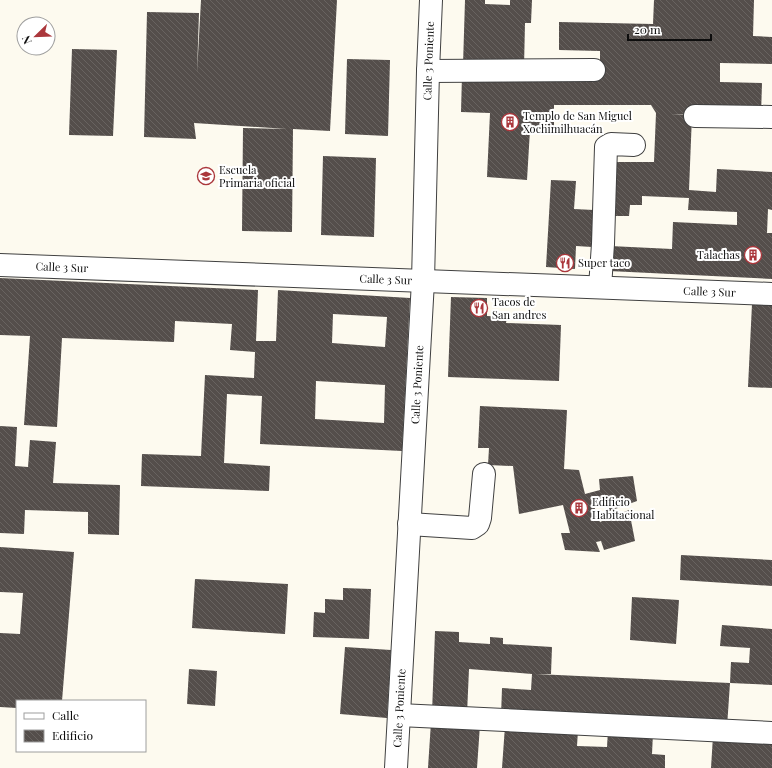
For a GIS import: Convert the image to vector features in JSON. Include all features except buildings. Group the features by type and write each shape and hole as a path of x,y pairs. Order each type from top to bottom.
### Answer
{"street":[{"name":"Calle 3 Poniente","path":"396,768 423,281 431,0"},
{"path":"428,71 594,70"},
{"path":"695,116 772,117"},
{"path":"600,287 606,147 611,144 634,145"},
{"name":"Calle 3 Sur","path":"0,265 772,294"},
{"path":"409,524 472,528 478,524 480,518 484,474"},
{"path":"399,715 772,733"}],"place":[{"name":"Templo de San Miguel Xochimilhuacán","path":"510,122"},
{"name":"Escuela Primaria oficial","path":"206,176"},
{"name":"Talachas","path":"753,255"},
{"name":"Super taco","path":"565,263"},
{"name":"Tacos de San andres","path":"479,308"},
{"name":"Edificio Habitacional","path":"579,508"}]}
